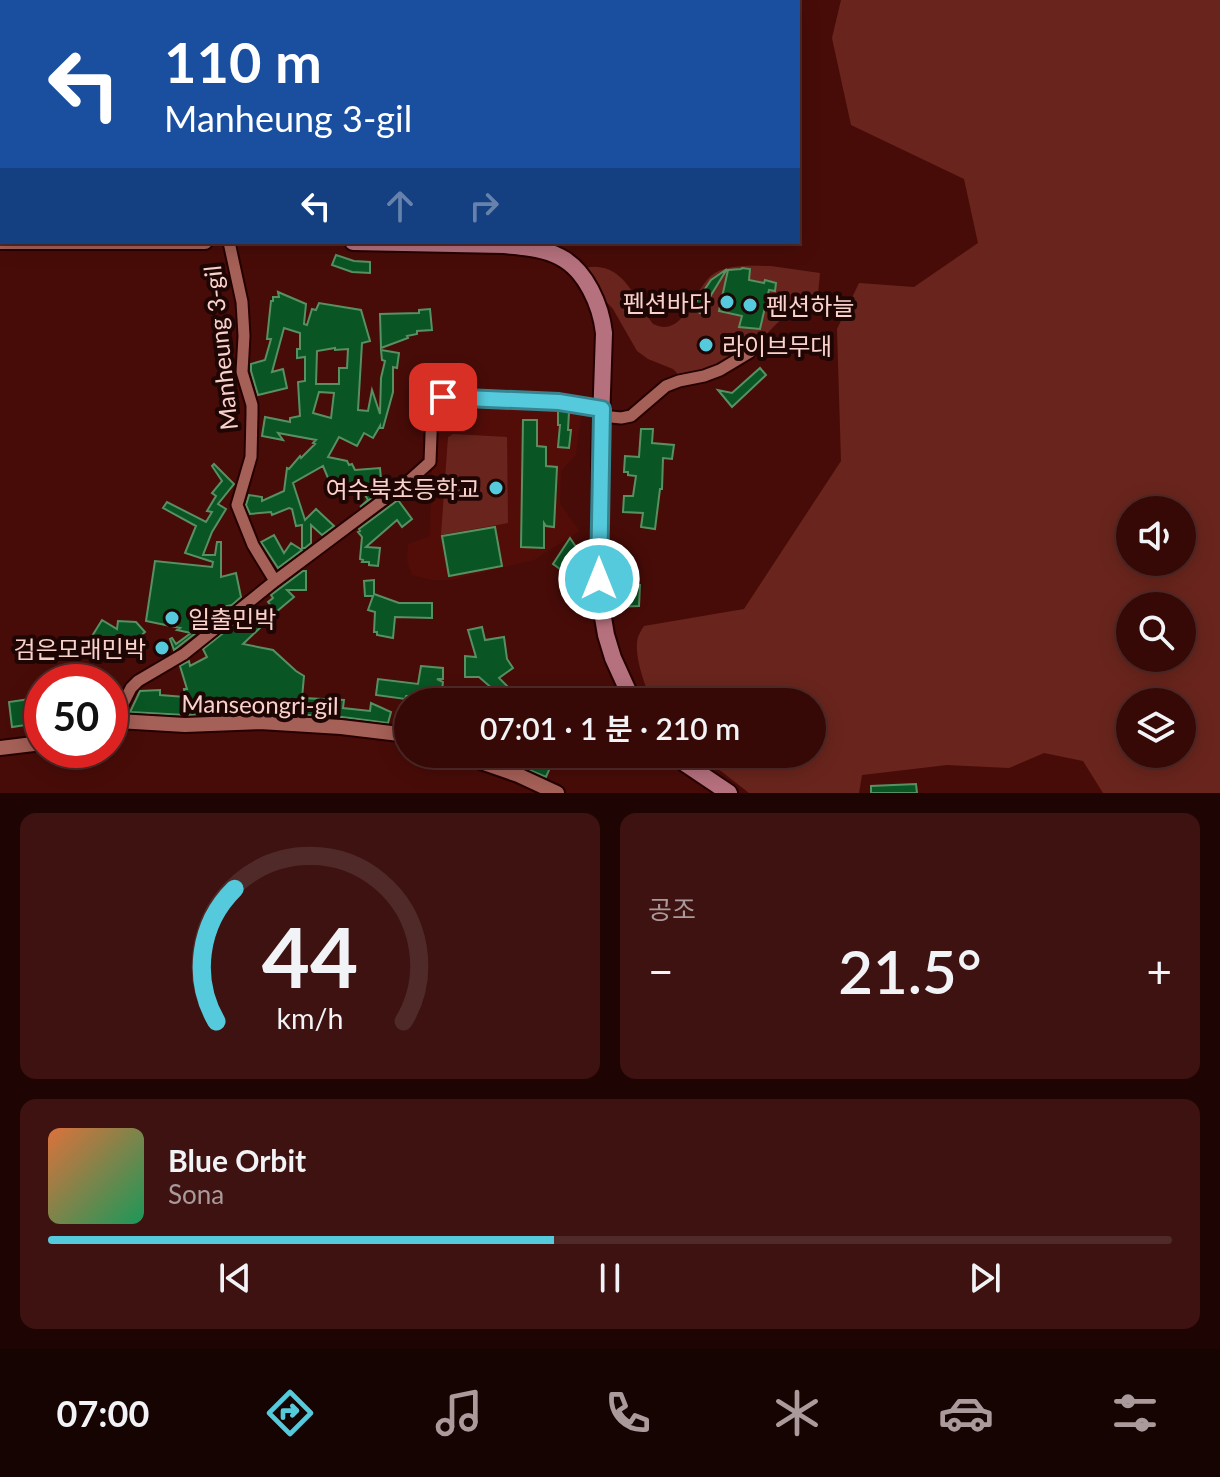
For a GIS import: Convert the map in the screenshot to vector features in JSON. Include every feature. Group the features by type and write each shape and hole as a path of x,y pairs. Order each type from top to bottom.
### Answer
{"main road":[{"path":"434,244 514,246 554,254 577,270 588,286 602,321 604,338 599,563 601,608 613,658 627,688"},
{"path":"692,768 729,793"}],"street":[{"name":"Manheung 3-gil","path":"229,244 243,310 242,372 252,405 251,457 237,505 253,545 275,581"},
{"path":"128,692 138,681 184,654 430,462 432,408 438,398 559,402 621,418 631,416 666,386 720,370 750,352"},
{"name":"Manseongri-gil","path":"128,723 185,725 260,722 394,733"},
{"path":"0,748 24,745"},
{"path":"498,768 557,793"}],"shaded area":[{"path":"841,0 1220,0 1220,793 1103,793 1083,761 1044,753 1009,768 947,765 862,775 859,793 749,793 717,768 826,768 826,688 647,688 637,652 638,637 644,626 744,609 841,461 837,329 859,283 914,287 978,243 964,179 851,125 832,38"},
{"path":"771,266 820,273 818,294 783,318 744,356 723,367 679,381 673,369 637,351 613,309 577,270 605,268 615,273 632,291 653,324 664,327 674,325 681,318 715,273 735,267"},
{"name":"여수북초등학교","path":"440,399 561,405 582,410 576,455 561,471 560,504 580,531 534,560 451,580 432,580 412,575 407,561 408,544 430,536 434,406"},
{"path":"453,434 507,437 508,523 441,535 448,437"}],"building":[{"path":"336,255 370,262 370,273 352,272 332,265"},
{"path":"727,269 700,313 692,308 711,280"},
{"path":"750,269 749,280 776,283 775,291 769,290 760,329 739,327 742,316 719,311 728,270"},
{"path":"278,292 306,304 304,324 307,325 312,309 316,310 319,303 361,310 370,341 362,343 358,410 368,411 372,390 380,414 385,361 382,360 381,350 399,353 397,368 393,367 393,392 383,428 380,426 373,438 364,433 357,446 339,437 328,457 347,461 355,470 380,468 382,490 360,507 368,500 361,488 348,494 345,486 333,490 323,466 293,483 305,520 316,509 334,526 322,535 311,525 311,543 305,548 302,548 302,525 296,526 292,509 272,515 271,512 250,514 246,505 249,495 262,497 262,501 284,491 287,468 301,458 316,440 278,433 283,440 262,436 265,417 290,422 290,418 300,416 298,382 305,381 305,357 297,358 300,333 284,328 272,372 283,369 287,388 258,395 251,364 265,360 271,339 267,339 271,301 273,297 279,297","holes":["348,349 347,368 339,368 339,384 316,384 317,351","319,392 334,393 331,418 313,413"]},
{"path":"430,309 432,330 417,331 417,334 381,348 380,314 419,313 419,310"},
{"path":"760,368 766,375 732,407 718,390 732,393"},
{"path":"558,410 569,412 569,448 558,447"},
{"path":"523,420 537,420 537,446 546,447 546,466 557,467 554,527 544,523 544,548 521,547"},
{"path":"641,429 653,429 652,443 674,445 672,459 663,458 662,489 655,529 641,527 643,513 623,512 624,496 633,496 636,476 624,472 625,456 639,457"},
{"path":"214,464 234,484 218,504 226,509 203,555 215,555 217,542 221,542 221,577 236,573 241,597 232,605 223,607 225,610 174,650 170,639 176,644 191,633 146,621 155,561 212,567 213,562 185,553 196,526 163,508 167,502 206,522 212,512 207,511 216,496 212,493 222,481 212,466"},
{"path":"398,500 412,519 402,527 397,520 366,547 380,548 378,566 362,562 359,529"},
{"path":"495,527 502,566 449,576 442,536"},
{"path":"274,535 284,553 291,543 302,550 278,568 261,542"},
{"path":"570,538 583,557 570,576 553,564"},
{"path":"306,571 306,590 287,590 294,597 276,612 268,602 273,598 271,595"},
{"path":"374,580 374,594 399,603 432,603 432,618 395,617 393,638 377,635 374,632 375,612 368,610 373,596 365,596 364,581"},
{"path":"631,585 640,585 639,606 612,607 611,592 631,591"},
{"path":"250,612 263,625 243,644 273,650 304,676 302,698 344,700 343,708 370,711 371,703 391,712 388,723 261,712 185,715 130,712 140,691 160,690 160,695 185,697 184,689 187,689 180,666 189,661 190,666 207,657 203,649"},
{"path":"102,620 117,629 118,621 136,622 145,632 127,649 117,640 109,653 89,641"},
{"path":"482,627 485,640 504,637 507,659 513,668 499,678 509,688 492,688 479,677 465,677 465,656 476,657 468,630"},
{"path":"421,666 443,668 443,679 437,679 443,682 442,688 394,688 394,697 376,695 378,679 418,684"},
{"path":"24,700 24,725 12,727 9,702"},
{"path":"524,768 550,768 546,777"},
{"path":"916,784 917,793 871,793 871,786"}],"place":[{"name":"펜션바다","path":"727,302"},
{"name":"펜션하늘","path":"750,305"},
{"name":"라이브무대","path":"706,345"},
{"name":"여수북초등학교","path":"496,488"},
{"name":"일출민박","path":"172,618"},
{"name":"검은모래민박","path":"162,648"}],"route":[{"path":"443,397 559,402 602,409 599,579"}]}
